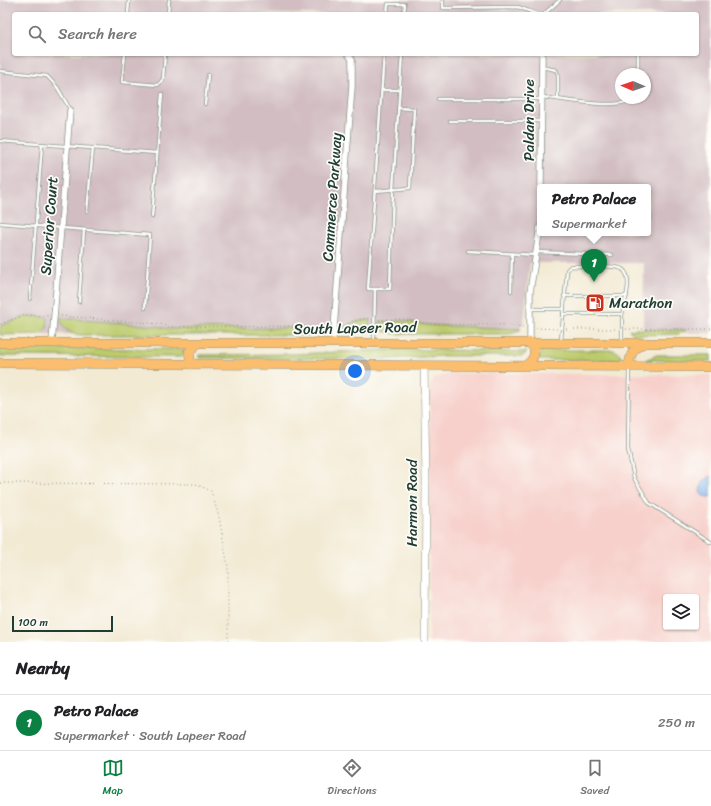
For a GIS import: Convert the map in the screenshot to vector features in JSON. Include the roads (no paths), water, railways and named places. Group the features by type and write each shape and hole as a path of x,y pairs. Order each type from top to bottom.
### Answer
{"main road":[{"path":"525,366 533,359 534,350 530,342"},
{"path":"629,366 629,359 635,348 646,342"},
{"name":"South Lapeer Road","path":"0,343 711,343"},
{"path":"191,364 190,352 197,344"},
{"path":"0,363 711,367"}],"street":[{"name":"Commerce Parkway","path":"333,342 352,86 352,59 350,56"},
{"name":"Paldan Drive","path":"541,184 542,56"},
{"name":"Superior Court","path":"52,343 70,110"},
{"path":"530,342 530,292 539,236"},
{"name":"Harmon Road","path":"424,365 426,481 425,642"}],"lane":[{"path":"128,12 129,0"},
{"path":"168,12 170,0"},
{"path":"443,0 443,8 518,7 532,12"},
{"path":"546,12 560,0"},
{"path":"387,12 388,4 405,4 404,12"},
{"path":"125,56 122,82 158,85 163,79 165,56"},
{"path":"384,56 368,289 390,289 393,189 402,56"},
{"path":"638,56 638,68"},
{"path":"542,67 556,70 558,74 558,99"},
{"path":"0,71 47,76 57,86 70,110"},
{"path":"205,104 208,75"},
{"path":"382,90 399,90"},
{"path":"152,217 162,94"},
{"path":"438,99 541,98 558,99 583,104 615,103"},
{"path":"375,191 410,188 414,109 398,108"},
{"path":"450,121 541,122"},
{"path":"0,141 157,153"},
{"path":"30,299 42,145"},
{"path":"87,211 93,148"},
{"path":"0,224 150,235 145,308"},
{"path":"78,302 84,230"},
{"path":"468,251 512,254 536,253 612,255"},
{"path":"511,291 512,254"},
{"path":"561,342 567,270 571,266 622,269 628,277 627,296 622,314 622,342"},
{"path":"374,342 375,289"},
{"path":"564,296 627,296"},
{"path":"530,309 563,309"},
{"path":"563,314 622,314"},
{"path":"629,366 628,449 634,478 649,503 711,542"}],"water":[{"path":"711,476 711,497 703,496 700,492 702,482"}],"place":[{"name":"Petro Palace","path":"594,282"},
{"name":"Marathon","path":"595,303"}]}
